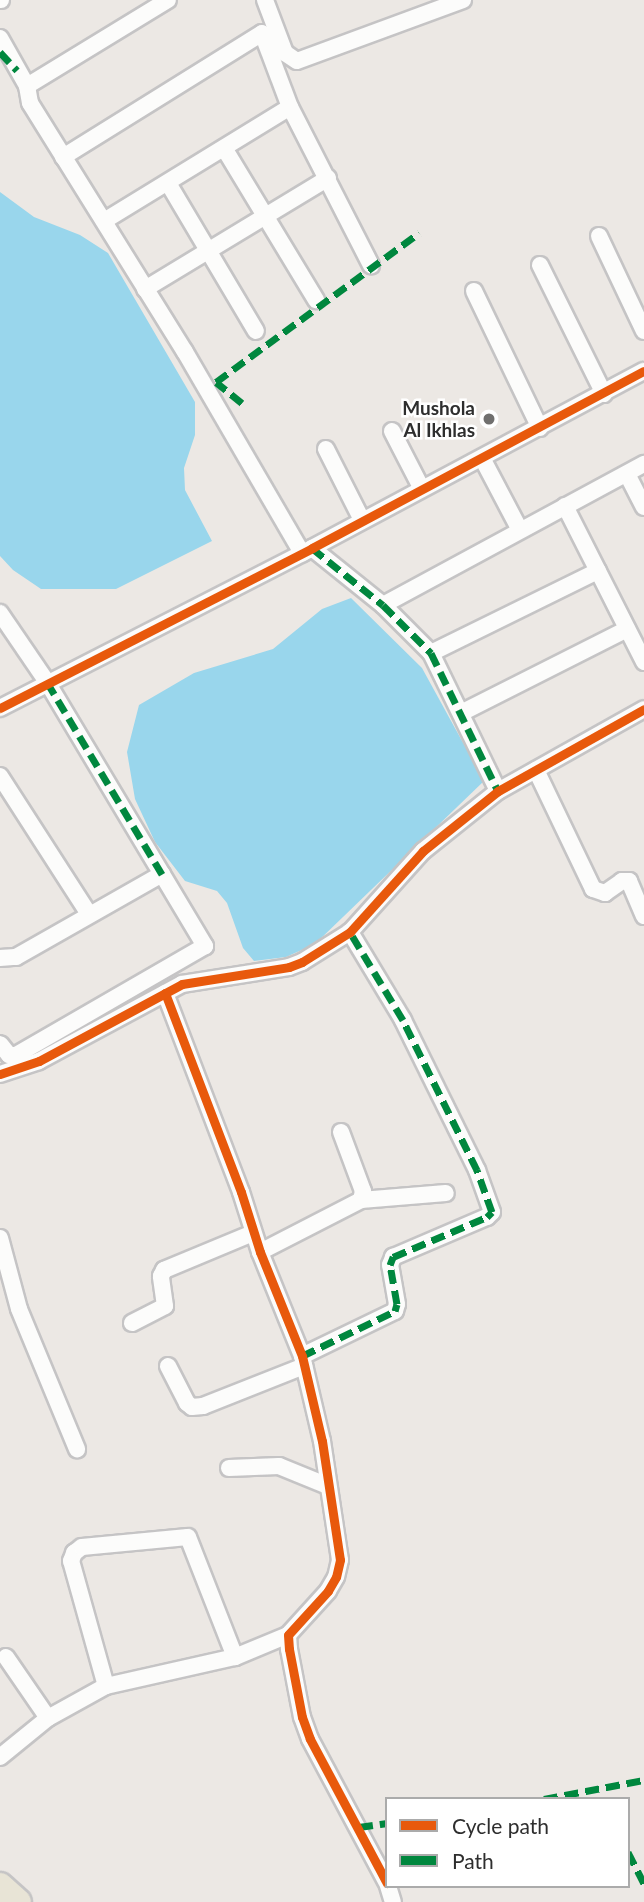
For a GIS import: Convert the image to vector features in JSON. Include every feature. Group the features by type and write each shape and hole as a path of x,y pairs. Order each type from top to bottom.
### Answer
{"main road":[{"path":"0,1886 18,1902"}],"street":[{"path":"27,86 168,0"},
{"path":"265,0 285,53 291,60 297,61 463,0"},
{"path":"63,157 262,33 290,107 371,265"},
{"path":"0,38 27,86 30,103 307,551 383,605 431,653 498,791"},
{"path":"0,52 17,69"},
{"path":"104,221 290,107"},
{"path":"224,148 316,300"},
{"path":"145,289 265,213 328,177"},
{"path":"168,183 256,331"},
{"path":"599,236 644,331"},
{"path":"540,265 604,394"},
{"path":"474,291 540,428"},
{"path":"0,708 307,551 644,372"},
{"path":"392,431 422,489"},
{"path":"326,449 362,520"},
{"path":"482,458 520,530"},
{"path":"383,605 644,464"},
{"path":"628,474 644,507"},
{"path":"565,506 644,662"},
{"path":"431,653 598,571"},
{"path":"0,1044 9,1055 16,1055 202,950 204,942 47,682 1,616"},
{"path":"461,713 627,629"},
{"path":"0,1074 39,1061 182,984 289,967 350,932 423,851 498,791 644,709"},
{"path":"536,770 593,889 605,893 622,880 629,881 644,916"},
{"path":"0,776 89,914"},
{"path":"0,958 16,957 162,874"},
{"path":"168,1366 187,1403 192,1407 203,1406 303,1361 395,1311 397,1304 390,1265 393,1257 487,1217 492,1212 477,1170 402,1020 350,932"},
{"path":"0,1757 48,1718 106,1686 235,1657 288,1635 328,1591 339,1570 340,1560 322,1441 303,1361 165,993"},
{"path":"341,1132 363,1191 361,1200"},
{"path":"260,1252 361,1200 446,1193"},
{"path":"132,1323 165,1306 161,1276 164,1270 253,1233"},
{"path":"0,1238 19,1309 77,1450"},
{"path":"229,1468 279,1466 328,1486"},
{"path":"106,1686 71,1561 74,1553 82,1547 188,1537 235,1657"},
{"path":"288,1635 302,1717 310,1739 385,1880"},
{"path":"6,1657 48,1718"}],"water":[{"path":"0,192 34,217 80,235 108,253 195,402 195,435 184,468 185,490 212,541 116,589 41,589 13,570 0,556"},
{"path":"351,598 422,668 484,781 315,944 286,957 254,961 243,948 227,903 217,891 185,881 155,842 135,799 127,752 139,705 194,673 273,649 322,609"}],"marked path":[{"path":"0,52 17,70"},
{"path":"242,403 216,382 419,233"},
{"path":"312,548 383,605 431,653 498,791"},
{"path":"47,682 162,874"},
{"path":"302,1356 395,1311 397,1304 390,1265 393,1257 487,1217 492,1212 477,1170 403,1020 350,932"},
{"path":"555,1797 644,1780"},
{"path":"359,1827 385,1823"},
{"path":"630,1856 644,1884"}],"cycle path":[{"path":"0,708 312,548 644,371"},
{"path":"0,1074 39,1061 182,984 289,967 302,962 350,932 423,851 498,791 644,709"},
{"path":"165,993 241,1192 260,1252 302,1356 322,1441 340,1560 336,1577 328,1591 288,1635 289,1649 302,1717 310,1739 385,1879"}],"place":[{"name":"Mushola Al Ikhlas","path":"489,419"}]}
